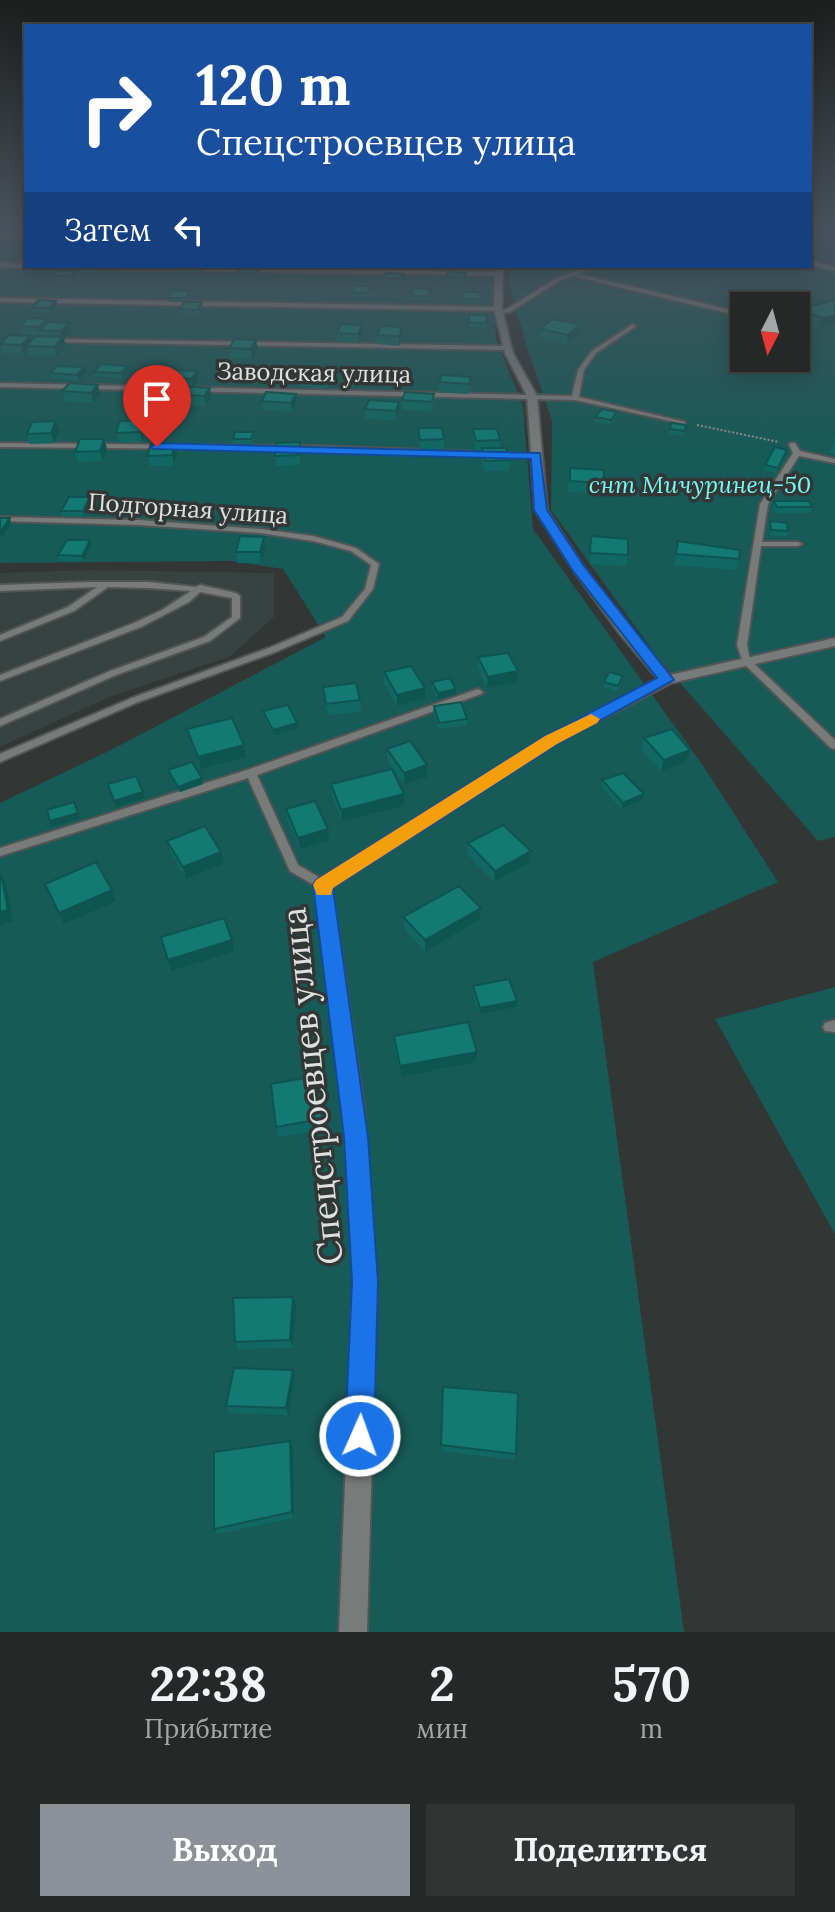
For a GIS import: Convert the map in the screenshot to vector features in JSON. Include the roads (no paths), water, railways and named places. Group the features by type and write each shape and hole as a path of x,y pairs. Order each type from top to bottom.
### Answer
{"street":[{"path":"499,300 508,348 532,396 541,510 578,568 667,680"},
{"name":"Спецстроевцев улица","path":"353,1632 365,1282 354,1109 323,885 551,740 667,680 835,642"}],"lane":[{"path":"8,300 508,311 525,300"},
{"path":"682,300 730,312"},
{"path":"575,398 581,370 594,352 633,326"},
{"path":"43,341 508,348"},
{"name":"Заводская улица","path":"0,385 575,398 683,423"},
{"path":"0,445 314,448 536,456"},
{"path":"835,461 795,448 764,504 742,645 746,661 835,746"},
{"name":"Подгорная улица","path":"0,519 261,530 334,542 370,555 375,564 369,589 345,619 272,650 135,700 0,758"},
{"path":"760,544 798,544"},
{"path":"0,638 71,609 104,585"},
{"path":"0,588 104,585 200,588 236,596 236,618 207,639 113,673 0,723"},
{"path":"0,594 11,587"},
{"path":"0,678 152,618 192,598 200,588"},
{"path":"0,852 251,773 478,692"},
{"path":"251,773 294,868 323,885"}],"park label":[{"name":"снт Мичуринец-50","path":"700,485"}]}
